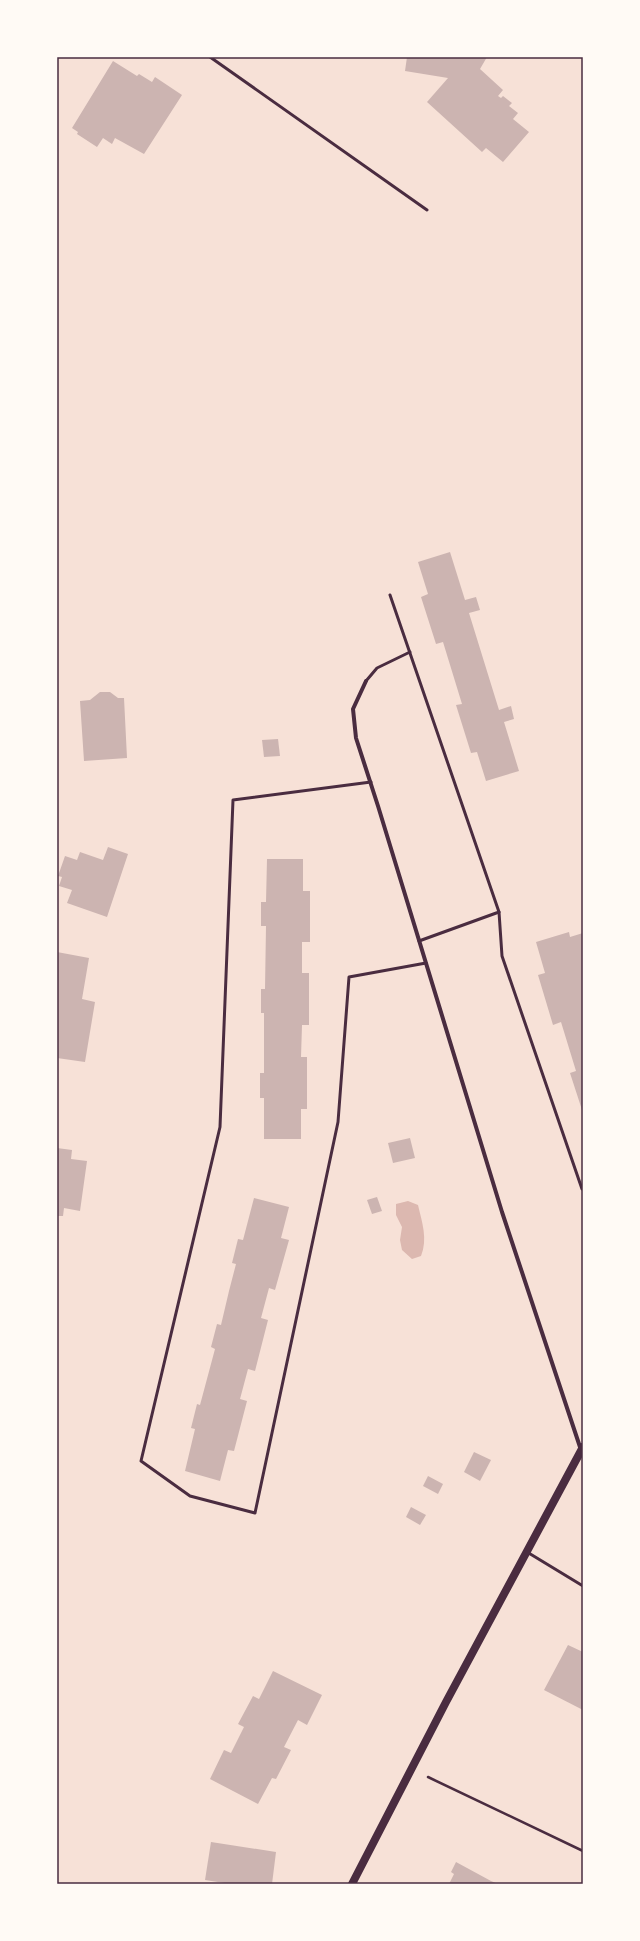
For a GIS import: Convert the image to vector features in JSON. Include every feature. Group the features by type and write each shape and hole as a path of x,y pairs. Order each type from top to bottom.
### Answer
{"main road":[{"path":"352,1884 582,1449"}],"street":[{"path":"366,681 353,709 356,738 371,782 502,1212 582,1449"}],"lane":[{"path":"210,57 427,210"},
{"path":"390,595 499,912 502,956 582,1189"},
{"path":"366,681 378,668 410,652"},
{"path":"371,782 233,800 220,1127 141,1461 190,1496 255,1513 338,1122 349,977 426,963"},
{"path":"419,941 499,912"},
{"path":"528,1552 583,1586"}],"path":[{"path":"412,1769 583,1851"}],"shaded area":[{"path":"408,1201 418,1205 423,1224 424,1237 421,1256 412,1259 402,1250 400,1240 402,1227 396,1215 396,1204"}],"building":[{"path":"407,57 487,57 480,69 503,90 498,96 501,98 503,96 512,103 509,106 518,113 513,119 529,132 503,162 486,148 482,152 427,102 448,78 405,71"},
{"path":"113,61 137,76 139,74 152,82 155,77 182,95 144,154 115,138 112,144 103,138 97,147 77,134 78,132 72,128"},
{"path":"450,552 465,600 476,597 480,610 469,613 499,710 511,706 514,719 504,722 519,771 486,781 477,752 471,753 456,705 462,704 443,642 436,644 421,597 428,594 418,562"},
{"path":"100,692 110,692 118,698 124,698 127,758 84,761 80,701 90,700"},
{"path":"278,739 280,756 264,757 262,740"},
{"path":"108,847 128,854 107,917 67,903 72,890 59,886 62,877 58,876 65,856 77,860 80,852 103,860"},
{"path":"267,859 303,859 303,891 310,891 310,942 302,942 302,973 309,973 309,1025 302,1025 301,1057 307,1057 307,1109 301,1109 301,1139 264,1139 264,1098 260,1098 260,1073 264,1073 264,1013 261,1013 261,989 265,989 266,926 261,926 261,902 266,902"},
{"path":"569,932 570,937 583,933 583,1113 570,1073 576,1071 561,1022 553,1025 538,975 545,973 536,942"},
{"path":"57,952 89,958 82,999 95,1002 85,1062 57,1058"},
{"path":"410,1138 415,1158 393,1163 388,1143"},
{"path":"57,1148 72,1150 71,1159 87,1161 80,1211 64,1208 63,1216 57,1216"},
{"path":"377,1197 382,1211 372,1214 367,1200"},
{"path":"254,1198 289,1207 281,1238 289,1240 275,1290 269,1288 261,1318 268,1320 255,1371 248,1369 240,1399 247,1401 234,1451 228,1450 220,1481 185,1471 195,1429 191,1428 197,1404 200,1405 215,1349 211,1347 217,1324 221,1325 236,1264 232,1263 238,1239 243,1240"},
{"path":"474,1452 491,1460 480,1481 464,1472"},
{"path":"428,1476 443,1484 438,1494 423,1486"},
{"path":"411,1507 426,1515 420,1525 406,1517"},
{"path":"568,1645 583,1652 583,1710 544,1690"},
{"path":"273,1671 322,1695 307,1725 298,1720 284,1747 291,1750 276,1779 272,1778 258,1804 210,1779 224,1750 231,1753 244,1727 238,1724 253,1696 259,1699"},
{"path":"211,1842 276,1852 272,1884 231,1884 205,1880"},
{"path":"456,1862 498,1884 449,1884 454,1874 451,1872"}]}
